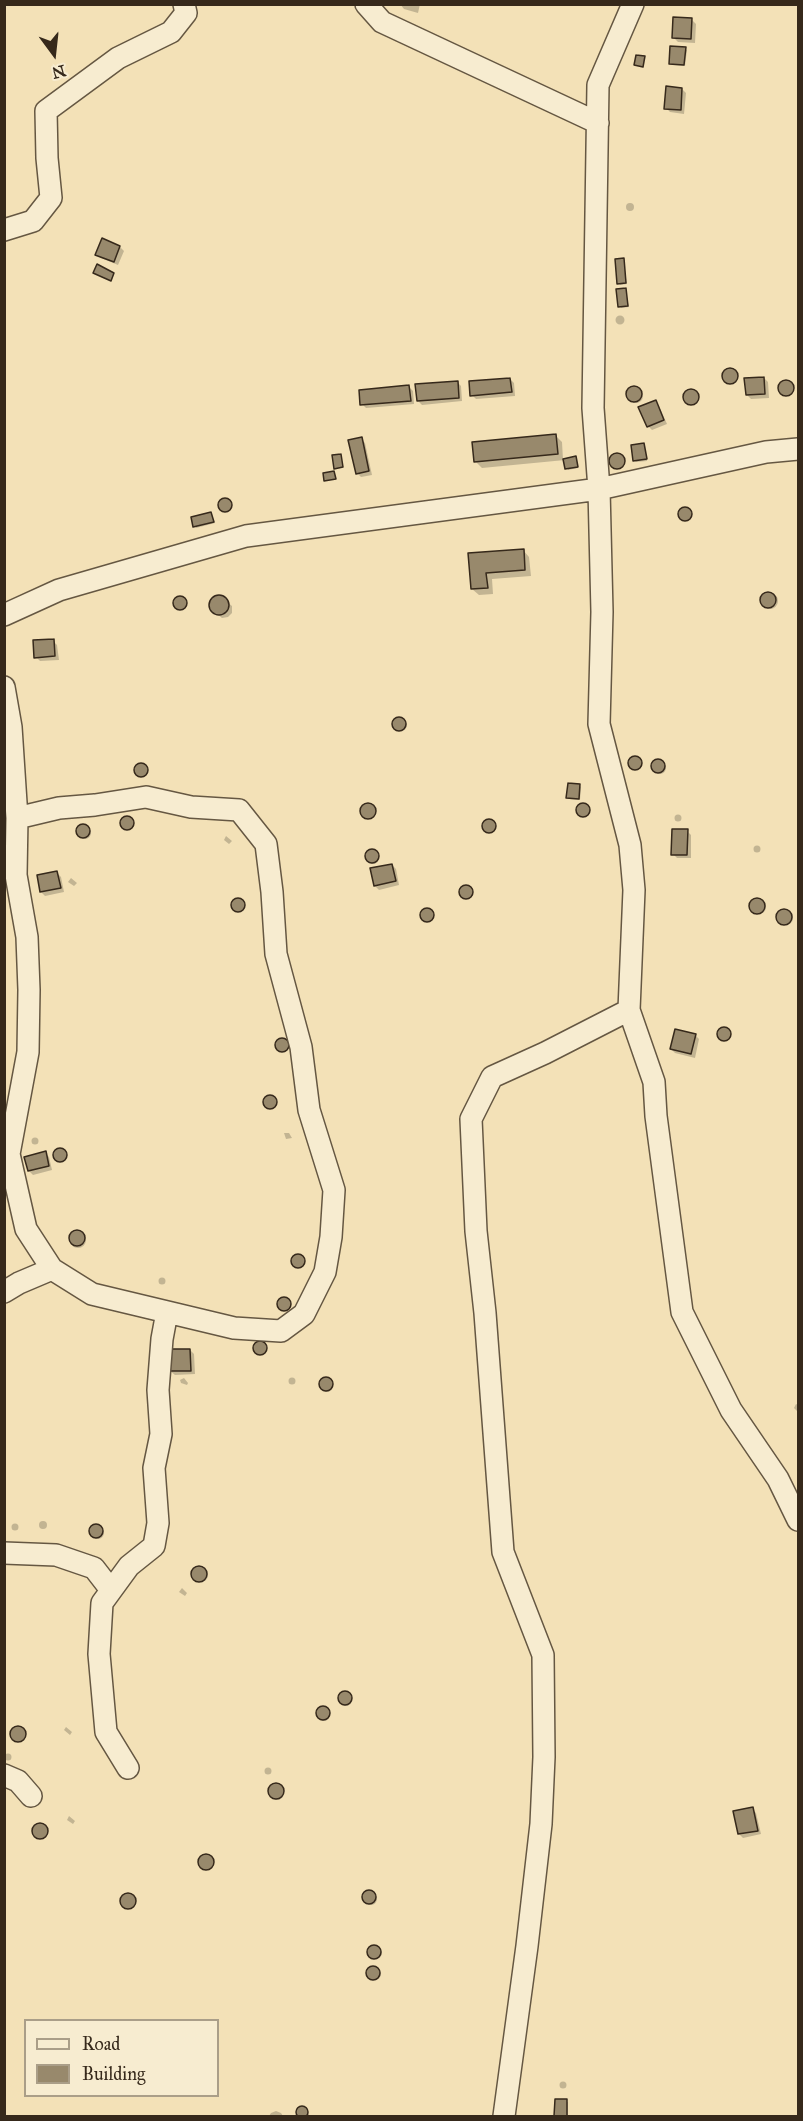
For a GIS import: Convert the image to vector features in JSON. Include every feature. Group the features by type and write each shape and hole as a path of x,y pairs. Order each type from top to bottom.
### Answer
{"street":[{"path":"4,230 33,221 51,198 46,111 118,58 171,32 186,13 184,4"},
{"path":"366,4 382,22 598,123"},
{"path":"633,4 598,86 593,408 599,489 602,612 599,724 630,845 634,890 629,1010 654,1082 656,1116 682,1312 731,1410 778,1479 798,1520"},
{"path":"4,623 5,615 59,590 246,536 599,489 766,452 798,449"},
{"path":"4,687 11,727 17,818 16,875 27,937 29,990 28,1052 9,1154 26,1229 52,1269 92,1294 234,1328 281,1331 304,1314 325,1272 331,1237 334,1190 309,1110 301,1047 276,954 266,844 239,810 191,807 146,797 96,806 59,808 17,818"},
{"path":"504,2116 541,1824 544,1757 543,1655 503,1552 485,1313 476,1231 471,1119 492,1077 629,1010"},
{"path":"4,1292 52,1269"},
{"path":"128,1768 106,1732 99,1654 102,1602 129,1566 154,1546 158,1523 154,1468 161,1434 158,1390 162,1339 167,1312"},
{"path":"4,1553 56,1555 94,1568 111,1590"},
{"path":"4,1775 18,1781 31,1796"}],"building":[{"path":"673,17 692,18 691,39 672,38"},
{"path":"670,46 686,47 684,65 669,64"},
{"path":"636,55 645,56 643,67 634,65"},
{"path":"666,86 682,88 681,110 664,109"},
{"path":"102,238 120,246 114,262 95,255"},
{"path":"624,258 626,283 617,284 615,259"},
{"path":"97,264 114,273 111,281 93,273"},
{"path":"626,288 628,306 618,307 616,289"},
{"path":"730,368 736,370 738,376 736,382 730,384 724,382 722,376 724,370"},
{"path":"764,377 765,394 746,395 744,378"},
{"path":"510,378 512,392 470,396 469,381"},
{"path":"786,380 792,382 794,388 792,394 786,396 780,394 778,388 780,382"},
{"path":"458,381 459,398 417,401 415,384"},
{"path":"409,385 411,401 360,405 359,390"},
{"path":"634,386 640,388 642,394 640,400 634,402 628,400 626,394 628,388"},
{"path":"691,389 697,391 699,397 697,403 691,405 685,403 683,397 685,391"},
{"path":"656,400 664,420 647,427 638,407"},
{"path":"556,434 558,454 474,462 472,442"},
{"path":"362,437 369,471 356,474 348,440"},
{"path":"644,443 647,459 633,461 631,445"},
{"path":"617,453 623,455 625,461 623,467 617,469 611,467 609,461 611,455"},
{"path":"341,454 343,467 334,469 332,455"},
{"path":"576,456 578,467 565,469 563,459"},
{"path":"334,471 336,479 324,481 323,473"},
{"path":"225,498 230,500 232,505 230,510 225,512 220,510 218,505 220,500"},
{"path":"685,507 690,509 692,514 690,519 685,521 680,519 678,514 680,509"},
{"path":"211,512 214,522 193,527 191,517"},
{"path":"524,549 525,570 486,573 488,588 471,589 468,553"},
{"path":"765,592 771,592 776,600 774,606 765,608 760,603 760,597"},
{"path":"219,595 226,598 229,605 226,612 219,615 212,612 209,605 212,598"},
{"path":"180,596 185,598 187,603 185,608 180,610 175,608 173,603 175,598"},
{"path":"54,639 55,656 34,658 33,640"},
{"path":"399,717 404,719 406,724 404,729 399,731 394,729 392,724 394,719"},
{"path":"635,756 640,758 642,763 640,768 635,770 630,768 628,763 630,758"},
{"path":"658,759 663,761 665,766 663,771 658,773 653,771 651,766 653,761"},
{"path":"141,763 146,765 148,770 146,775 141,777 136,775 134,770 136,765"},
{"path":"568,783 580,784 579,799 566,798"},
{"path":"365,803 371,803 376,811 374,817 365,819 360,814 360,808"},
{"path":"583,803 588,805 590,810 588,815 583,817 578,815 576,810 578,805"},
{"path":"127,816 132,818 134,823 132,828 127,830 122,828 120,823 122,818"},
{"path":"489,819 494,821 496,826 494,831 489,833 484,831 482,826 484,821"},
{"path":"83,824 88,826 90,831 88,836 83,838 78,836 76,831 78,826"},
{"path":"672,829 688,829 687,855 671,855"},
{"path":"372,849 377,851 379,856 377,861 372,863 367,861 365,856 367,851"},
{"path":"392,864 396,881 374,886 370,868"},
{"path":"57,871 61,888 40,892 37,875"},
{"path":"466,885 471,887 473,892 471,897 466,899 461,897 459,892 461,887"},
{"path":"238,898 243,900 245,905 243,910 238,912 233,910 231,905 233,900"},
{"path":"754,898 760,898 765,906 763,912 754,914 749,909 749,903"},
{"path":"427,908 432,910 434,915 432,920 427,922 422,920 420,915 422,910"},
{"path":"781,909 787,909 792,917 790,923 781,925 776,920 776,914"},
{"path":"724,1027 729,1029 731,1034 729,1039 724,1041 719,1039 717,1034 719,1029"},
{"path":"675,1029 696,1034 691,1054 670,1049"},
{"path":"282,1038 287,1040 289,1045 287,1050 282,1052 277,1050 275,1045 277,1040"},
{"path":"270,1095 275,1097 277,1102 275,1107 270,1109 265,1107 263,1102 265,1097"},
{"path":"60,1148 65,1150 67,1155 65,1160 60,1162 55,1160 53,1155 55,1150"},
{"path":"46,1151 49,1166 28,1171 24,1157"},
{"path":"74,1230 80,1230 85,1238 83,1244 74,1246 69,1241 69,1235"},
{"path":"298,1254 303,1256 305,1261 303,1266 298,1268 293,1266 291,1261 293,1256"},
{"path":"284,1297 289,1299 291,1304 289,1309 284,1311 279,1309 277,1304 279,1299"},
{"path":"260,1341 265,1343 267,1348 265,1353 260,1355 255,1353 253,1348 255,1343"},
{"path":"168,1349 190,1349 191,1371 169,1371"},
{"path":"326,1377 331,1379 333,1384 331,1389 326,1391 321,1389 319,1384 321,1379"},
{"path":"96,1524 101,1526 103,1531 101,1536 96,1538 91,1536 89,1531 91,1526"},
{"path":"196,1566 202,1566 207,1574 205,1580 196,1582 191,1577 191,1571"},
{"path":"345,1691 350,1693 352,1698 350,1703 345,1705 340,1703 338,1698 340,1693"},
{"path":"323,1706 328,1708 330,1713 328,1718 323,1720 318,1718 316,1713 318,1708"},
{"path":"15,1726 21,1726 26,1734 24,1740 15,1742 10,1737 10,1731"},
{"path":"273,1783 279,1783 284,1791 282,1797 273,1799 268,1794 268,1788"},
{"path":"753,1807 758,1831 738,1834 733,1811"},
{"path":"37,1823 43,1823 48,1831 46,1837 37,1839 32,1834 32,1828"},
{"path":"203,1854 209,1854 214,1862 212,1868 203,1870 198,1865 198,1859"},
{"path":"369,1890 374,1892 376,1897 374,1902 369,1904 364,1902 362,1897 364,1892"},
{"path":"125,1893 131,1893 136,1901 134,1907 125,1909 120,1904 120,1898"},
{"path":"374,1945 379,1947 381,1952 379,1957 374,1959 369,1957 367,1952 369,1947"},
{"path":"373,1966 378,1968 380,1973 378,1978 373,1980 368,1978 366,1973 368,1968"},
{"path":"555,2099 567,2099 567,2116 554,2116"},
{"path":"304,2106 308,2112 304,2118 300,2118 296,2110"}]}
